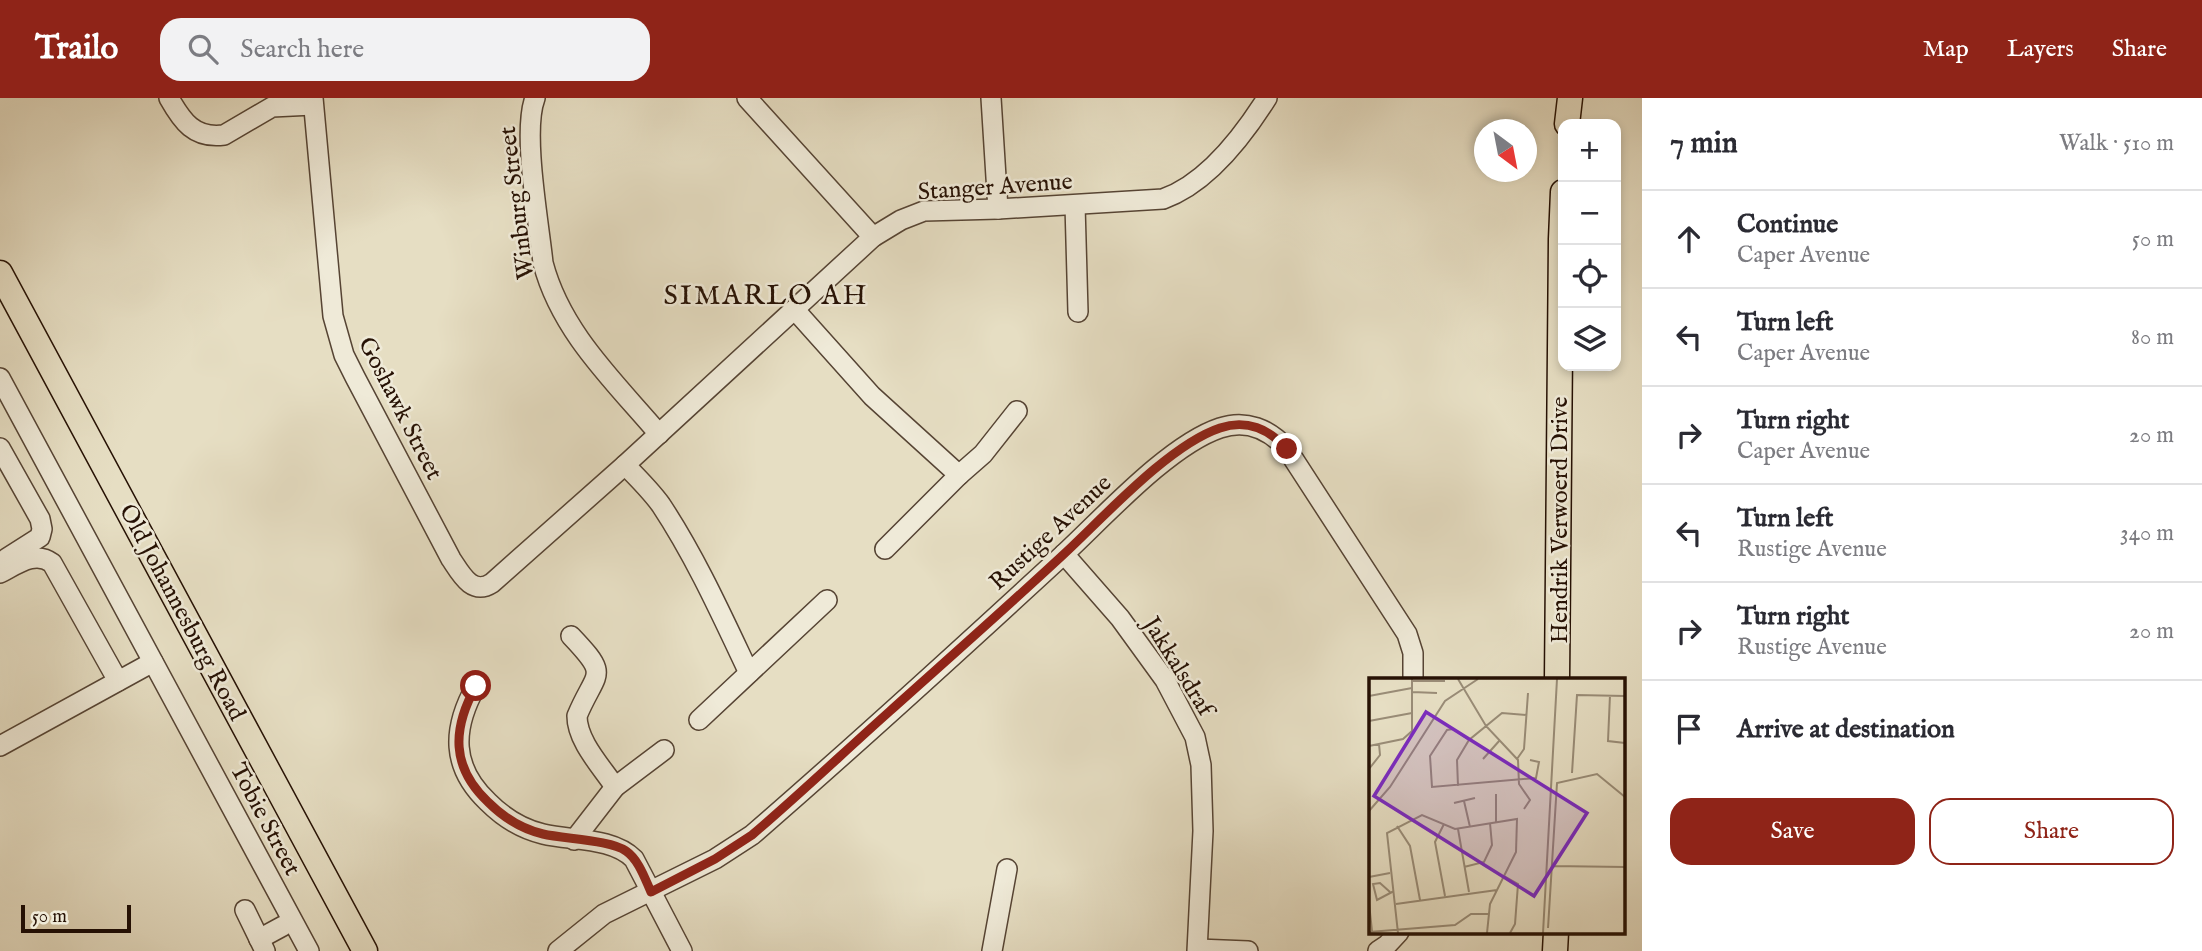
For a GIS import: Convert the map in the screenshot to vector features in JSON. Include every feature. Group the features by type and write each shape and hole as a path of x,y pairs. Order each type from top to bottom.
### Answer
{"main road":[{"path":"1568,119 1570,98"},
{"name":"Hendrik Verwoerd Drive","path":"1558,678 1560,245"},
{"name":"Old Johannesburg Road","path":"0,273 365,951"}],"street":[{"path":"169,98 187,125 204,135 215,136 224,135 272,107 313,102"},
{"name":"Winburg Street","path":"535,98 529,120 530,142 543,263 548,281 556,300 585,348 659,434"},
{"path":"747,98 873,237"},
{"path":"991,98 998,209"},
{"name":"Stanger Avenue","path":"487,586 625,465 873,237 901,220 924,211 1075,205 1163,198 1177,194 1213,166 1268,98"},
{"name":"Goshawk Street","path":"313,102 333,316 344,355 460,572 473,587 487,586"},
{"path":"1075,205 1078,312"},
{"path":"795,310 872,396 960,475"},
{"name":"Tobie Street","path":"0,378 5,398 68,504 309,951"},
{"path":"885,549 984,454 1017,411"},
{"name":"Rustige Avenue","path":"558,951 604,914 715,859 752,835 1156,470 1207,433 1232,426 1260,428 1270,433 1287,449 1400,622 1411,644 1413,678"},
{"path":"0,447 40,519 42,529 40,537 5,558 0,558"},
{"path":"625,465 660,505 678,533 749,673"},
{"path":"40,519 68,504"},
{"name":"Jakkalsdraf","path":"1064,554 1120,618 1157,670 1195,737 1201,765 1203,831 1197,950"},
{"path":"0,573 33,557 41,557 52,563 118,681"},
{"path":"699,720 827,600"},
{"path":"571,636 594,661 597,673 577,716 577,722 583,739 615,787"},
{"path":"0,746 153,662"},
{"path":"476,686 466,704 460,730 461,762 470,784 492,807 511,821 541,833 624,849 634,859 682,951"},
{"path":"574,840 615,787 664,750"},
{"path":"992,951 1007,869"},
{"path":"245,910 262,945 283,926"},
{"path":"1378,951 1387,946 1397,934"},
{"path":"1197,950 1248,951"}],"district":[{"name":"SIMARLO AH","path":"766,294"}],"route":[{"path":"476,686 466,704 460,730 461,762 470,784 501,814 527,829 624,849 634,859 651,892 715,859 752,835 1164,462 1207,433 1223,427 1252,426 1270,433 1287,449"}]}
